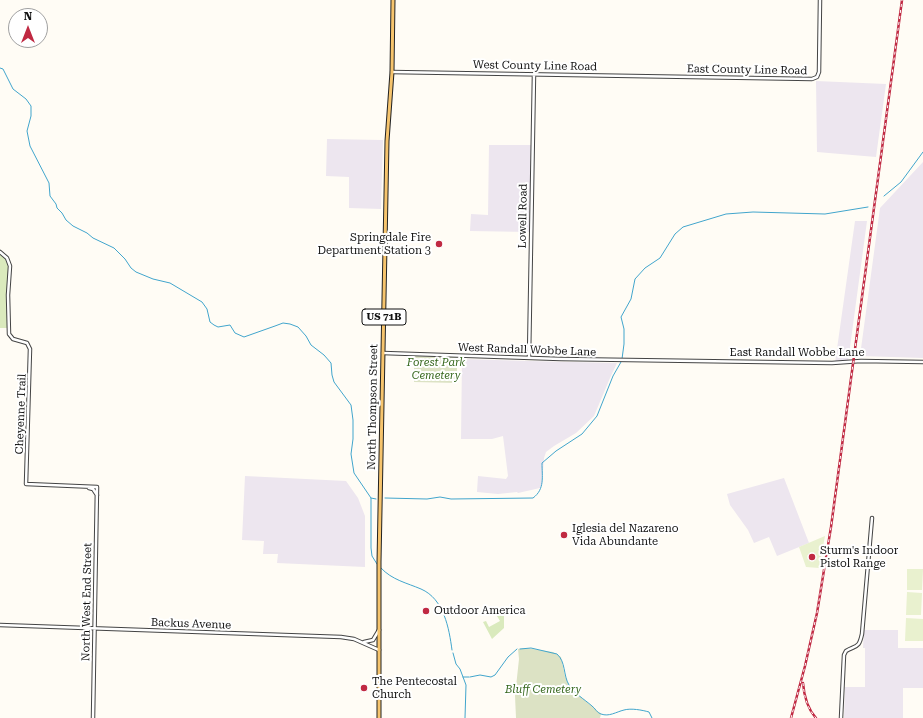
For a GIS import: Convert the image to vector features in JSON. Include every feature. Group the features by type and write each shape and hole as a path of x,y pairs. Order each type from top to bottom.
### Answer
{"main road":[{"name":"US 71B","path":"392,72 393,0"},
{"name":"North Thompson Street","path":"379,718 379,562 387,128 392,72"}],"street":[{"name":"East County Line Road","path":"677,76 803,79 812,79 817,77 819,72 820,0"},
{"name":"West County Line Road","path":"392,72 677,76"},
{"name":"Lowell Road","path":"529,358 534,74"},
{"name":"Cheyenne Trail","path":"0,252 10,261 8,330 10,337 24,342 29,345 30,349 26,484 85,486"},
{"name":"West Randall Wobbe Lane","path":"383,353 670,361"},
{"name":"East Randall Wobbe Lane","path":"670,361 832,363 862,361 923,362"},
{"name":"North West End Street","path":"85,486 97,487 93,718"},
{"path":"85,486 93,489 97,497"},
{"path":"841,718 844,655 846,651 860,644 862,634 872,518"},
{"name":"Backus Avenue","path":"0,625 341,637 362,642 380,650"},
{"path":"362,642 373,640 380,628"}],"shaded area":[{"path":"816,81 886,84 876,157 817,152"},
{"path":"327,139 383,140 381,209 349,208 349,177 326,176"},
{"path":"489,145 531,145 529,232 470,231 471,214 488,215"},
{"path":"923,162 923,358 860,356 880,208"},
{"path":"855,221 867,221 848,362 835,363"},
{"path":"462,359 617,363 594,416 576,433 546,452 544,458 542,484 540,488 518,493 498,494 477,492 478,476 506,479 508,476 503,436 492,439 461,439"},
{"path":"245,476 346,481 358,498 365,516 365,567 277,563 278,554 263,554 264,541 242,540"},
{"path":"784,478 809,543 777,556 769,537 754,543 748,530 730,505 727,494"},
{"path":"864,630 898,630 898,648 923,648 923,688 903,688 903,718 844,718 845,687 865,687 865,648 863,648"}],"green space":[{"path":"0,252 7,258 10,266 8,328 0,328"},
{"name":"Forest Park Cemetery","path":"414,356 457,357 457,383 414,382"},
{"name":"Sturm's Indoor Pistol Range","path":"825,536 819,568 806,567 799,547"},
{"path":"907,569 923,569 922,590 907,590"},
{"path":"907,592 922,593 921,615 906,615"},
{"path":"501,607 501,609 503,609 504,607 504,628 492,639 483,622 486,621 489,627 500,621 494,611"},
{"path":"906,618 923,619 923,641 905,641"},
{"name":"Bluff Cemetery","path":"526,648 553,652 561,657 565,676 569,685 576,693 601,714 600,718 516,718 515,696 519,659 518,649"}],"waterway":[{"path":"0,68 3,69 13,89 26,99 31,106 31,116 27,131 30,146 49,183 50,196 66,220 93,238 114,248 136,272 153,279 170,283 202,302 207,309 210,322 214,325 218,327 230,325 235,333 244,337 283,323 290,324 298,327 306,336 311,345 324,355 331,363 334,382 351,405 353,420 351,454 354,473 371,498 371,548 372,556 377,564"},
{"path":"884,196 901,182 923,152"},
{"path":"622,359 624,329 621,317 631,299 635,279 645,268 660,258 675,234 683,227 726,214 753,212 825,214 868,207"},
{"path":"385,498 533,498 541,487 542,463 556,451 582,434 597,416 613,376 621,362"},
{"path":"371,498 376,499"},
{"path":"381,568 390,576 421,589 435,600 444,615 452,650"},
{"path":"520,649 531,648 557,654 562,661 567,681 571,688 597,712 607,715 627,709 649,712 652,718"},
{"path":"470,677 480,675 491,677 495,675 508,657 517,649"},
{"path":"453,653 456,664 460,669 466,685 465,718"},
{"path":"463,677 469,677"}],"railway":[{"path":"791,718 817,613 831,527 902,0"},
{"path":"803,683 806,702 816,718"}],"place":[{"name":"Springdale Fire Department Station 3","path":"439,244"},
{"name":"Iglesia del Nazareno Vida Abundante","path":"564,535"},
{"name":"Sturm's Indoor Pistol Range","path":"812,557"},
{"name":"Outdoor America","path":"426,611"},
{"name":"The Pentecostal Church","path":"364,688"}]}
